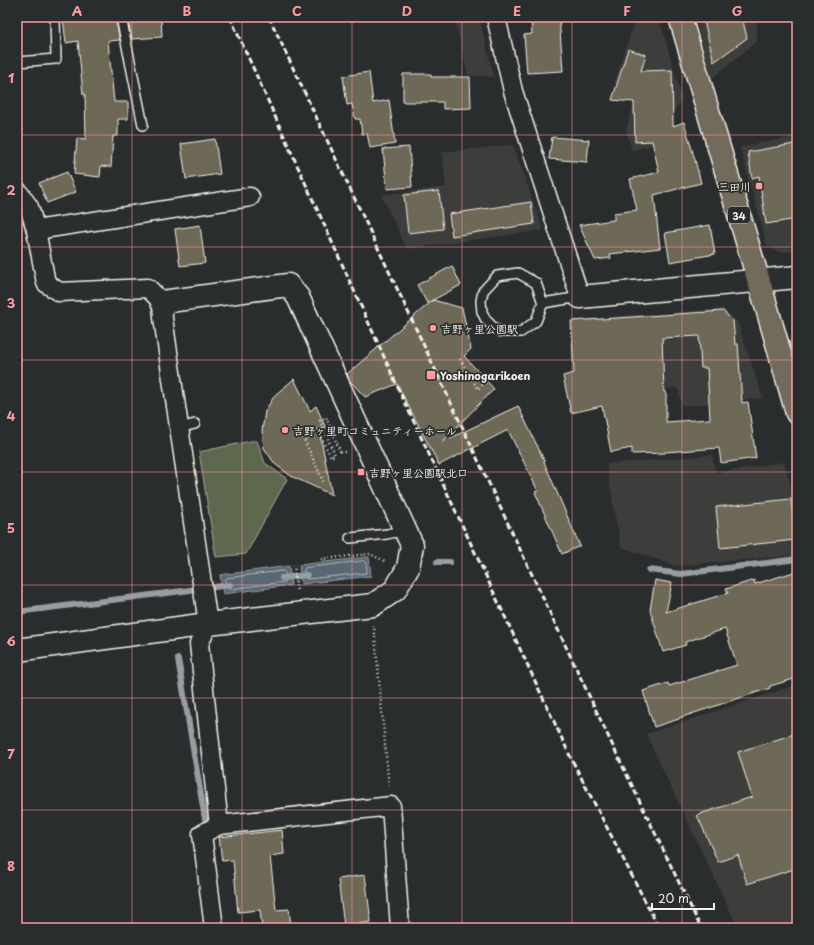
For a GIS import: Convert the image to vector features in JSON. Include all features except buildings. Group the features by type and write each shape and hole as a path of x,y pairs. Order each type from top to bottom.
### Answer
{"highway":[{"name":"34","path":"680,17 797,413"}],"street":[{"path":"496,17 513,91 580,297 797,277"},
{"path":"17,190 29,207 36,230 46,283 59,292 148,288 162,302 163,318 187,426 208,624 199,644 219,825"},
{"path":"36,230 250,197"},
{"path":"17,650 208,624 373,605 395,590 408,568 412,545 406,530 298,297 288,285 162,302"},
{"path":"214,928 202,834 219,825 390,806 400,928"}],"lane":[{"path":"17,62 56,59 56,17"},
{"path":"121,17 143,126"},
{"path":"518,273 536,283 542,303 536,321 531,325 520,332 502,332 493,327 486,320 482,312 481,301 483,291 497,276 518,273"},
{"path":"542,303 580,297"},
{"path":"350,538 387,534 406,530"}],"path":[{"path":"460,359 478,389 487,381"},
{"path":"317,430 331,457 335,455 320,421 326,417 340,451"},
{"path":"303,437 324,483"},
{"path":"321,559 370,554 385,561"},
{"path":"294,565 297,592"},
{"path":"374,621 390,806"}],"shaded area":[{"path":"454,17 479,17 494,77 468,75"},
{"path":"636,17 659,17 682,99 652,145 632,151 626,130 639,87 614,83"},
{"path":"695,17 757,17 757,41 711,79"},
{"path":"797,136 797,251 779,252 767,246 740,147"},
{"path":"513,145 543,230 407,249 381,195 446,187 442,152"},
{"path":"723,309 737,321 763,398 683,406 677,388 620,390 612,317"},
{"path":"712,455 716,473 784,462 797,508 797,555 676,566 621,547 606,464"},
{"path":"797,685 797,928 738,928 646,734"}],"green space":[{"path":"257,441 265,463 287,479 246,554 216,557 199,452"}],"water":[{"path":"369,557 371,576 301,584 299,565"},
{"path":"289,566 291,585 223,594 220,575"}],"waterway":[{"path":"649,570 681,574 797,559"},
{"path":"437,562 450,562"},
{"path":"282,578 307,575"},
{"path":"17,612 230,585"},
{"path":"178,659 205,819"}],"railway":[{"path":"230,17 400,392 571,758 659,928"},
{"path":"269,17 610,740 701,928"}],"place":[{"name":"三田川","path":"759,186"},
{"name":"吉野ヶ里公園駅","path":"433,328"},
{"name":"Yoshinogarikoen","path":"431,375"},
{"name":"吉野ヶ里町コミュニティーホール","path":"285,430"},
{"name":"吉野ヶ里公園駅北口","path":"361,472"}]}
